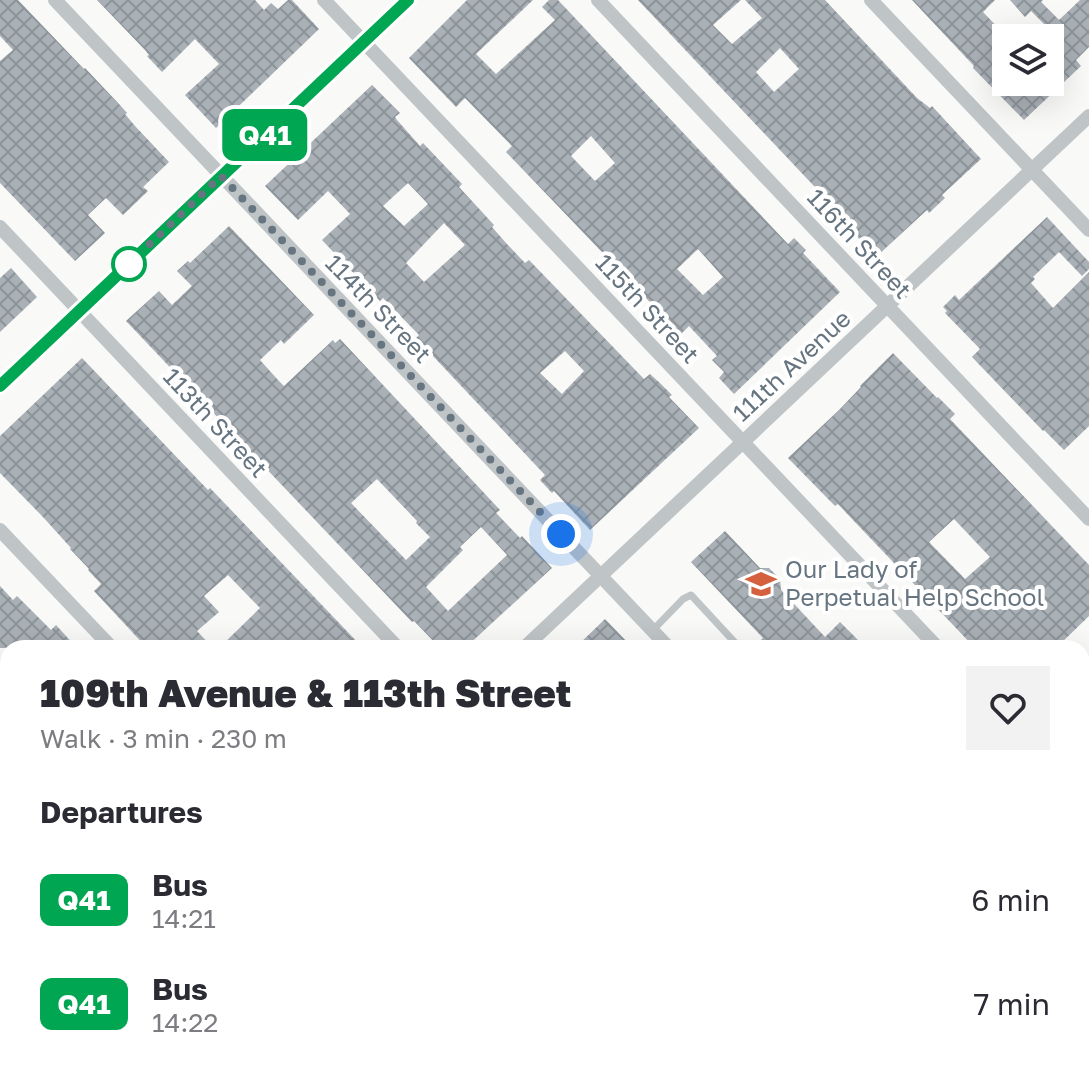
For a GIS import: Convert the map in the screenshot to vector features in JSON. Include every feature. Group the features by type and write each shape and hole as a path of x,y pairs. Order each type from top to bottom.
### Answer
{"street":[{"name":"114th Street","path":"55,0 662,640"},
{"name":"115th Street","path":"324,0 930,640"},
{"path":"0,386 408,0"},
{"name":"116th Street","path":"598,0 1089,519"},
{"path":"871,0 1089,230"},
{"name":"111th Avenue","path":"532,640 1089,116"},
{"name":"113th Street","path":"0,227 390,640"},
{"path":"0,530 104,640"}],"lane":[{"path":"653,630 683,599 691,595 733,640"}],"building":[{"path":"0,0 18,0 119,104 169,162 143,187 148,191 123,215 106,198 88,215 105,233 75,261 0,183 0,61 13,50 0,36"},
{"path":"97,0 255,0 264,10 271,3 278,9 292,0 319,29 216,128 185,95 219,64 195,39 162,72"},
{"path":"467,0 533,0 476,54 496,74 555,20 542,7 549,0 558,0 788,244 794,238 806,250 803,253 840,292 734,394 719,378 724,372 712,360 717,356 689,326 680,335 506,152 512,146 465,98 456,107 409,58","holes":["591,136 615,163 595,181 571,156","698,249 723,277 703,295 677,269"]},
{"path":"638,0 741,0 713,25 732,44 762,18 745,0 825,0 917,98 930,108 932,106 981,159 942,195 945,198 929,213 927,210 876,257 828,205 830,203","holes":["780,48 799,69 774,92 756,72"]},
{"path":"912,0 995,0 983,12 994,24 992,24 992,87"},
{"path":"1010,0 1043,0 1041,2 1059,20 1080,0 1089,0 1089,47 1076,60 1081,66 1064,82 1064,24 1044,24 1031,11 1025,17"},
{"path":"372,85 400,113 395,117 397,120 462,184 459,187 525,263 529,260 644,379 650,374 661,384 672,395 669,397 699,428 590,530 540,480 545,475 416,338 419,335 383,298 380,301 322,240 350,214 328,191 298,220 265,186","holes":["408,183 428,204 404,226 383,206","444,223 465,245 424,282 406,263","565,351 584,371 562,394 540,373"]},
{"path":"1000,96 1049,96 1024,120"},
{"path":"1047,217 1089,262 1089,269 1082,276 1059,252 1033,277 1035,279 1031,283 1053,308 1089,272 1089,426 1064,450 972,357 980,349 945,313 947,311 943,307 955,295 959,300"},
{"path":"229,226 314,315 284,344 281,340 260,360 278,380 284,386 333,340 335,343 340,339 500,510 496,513 552,568 474,640 432,640 126,321 159,291 172,305 192,286 177,271 188,261 190,263","holes":["377,479 430,537 406,560 351,503","481,527 507,555 448,611 426,587"]},
{"path":"11,268 37,297 0,332 0,278"},
{"path":"893,353 955,414 950,419 1089,565 1089,616 1064,640 967,640 838,504 835,506 788,458","holes":["954,519 990,557 965,579 929,542"]},
{"path":"82,358 355,640 227,640 260,608 228,575 204,596 219,612 197,631 205,640 140,640 94,591 101,584 89,569 0,473 0,436"},
{"path":"725,531 760,568 769,568 780,579 781,590 825,637 840,622 858,640 761,640 763,638 691,562"},
{"path":"0,586 13,600 17,596 51,630 56,625 70,640 0,640"},
{"path":"605,619 625,640 583,640"}],"bus line":[{"name":"Q41","path":"0,386 408,0"}],"place":[{"name":"Our Lady of Perpetual Help School","path":"761,584"}],"route":[{"path":"129,264 221,176 561,534"}]}
